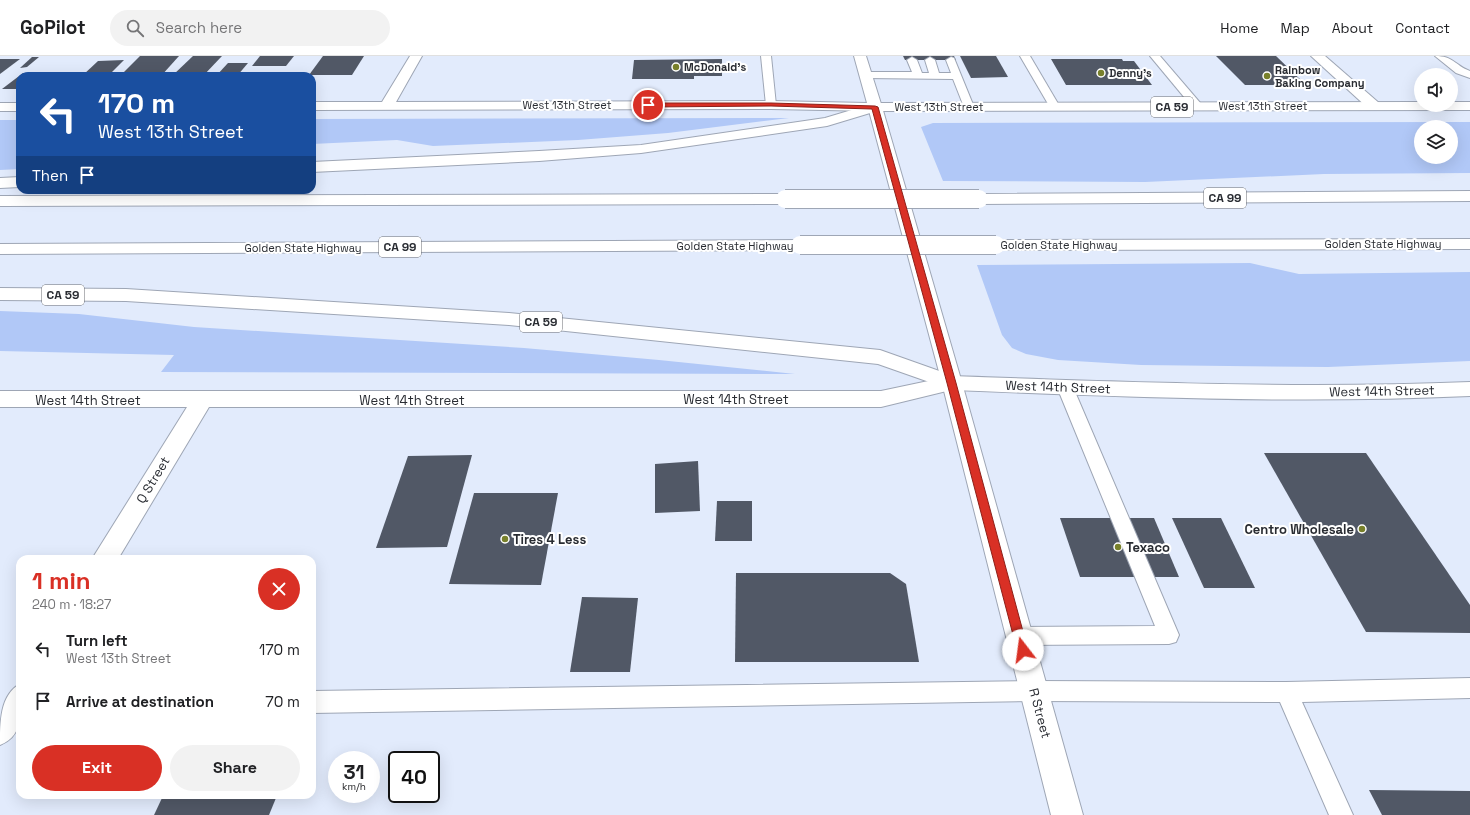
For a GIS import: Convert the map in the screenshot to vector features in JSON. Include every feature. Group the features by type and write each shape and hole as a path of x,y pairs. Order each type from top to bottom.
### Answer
{"main road":[{"path":"386,106 416,56"},
{"name":"R Street","path":"860,56 952,383 1068,815"},
{"path":"1317,56 1374,106"},
{"name":"West 13th Street","path":"316,106 771,104 875,107 1470,106"},
{"path":"0,107 16,107"},
{"path":"316,167 539,156 641,149 828,122 875,107"},
{"path":"0,182 16,182"},
{"name":"CA 99","path":"0,201 980,199 1470,196"},
{"name":"Golden State Highway","path":"0,249 800,245 1470,244"},
{"name":"CA 59","path":"0,294 126,295 509,319 880,358 952,383"},
{"name":"West 14th Street","path":"0,399 881,399 952,383 1218,393 1410,392 1470,389"},
{"name":"Q Street","path":"107,555 202,400"},
{"path":"0,731 14,704"}],"lane":[{"path":"766,56 771,104"},
{"path":"1025,56 1056,107"},
{"path":"1155,56 1198,107"},
{"path":"1440,56 1460,71 1470,75"},
{"path":"912,60 918,76"},
{"path":"930,60 935,76"},
{"path":"951,60 969,107"},
{"path":"866,75 957,76"},
{"path":"1019,636 1169,635 1065,387"},
{"path":"316,702 1034,691 1286,692 1470,688"},
{"path":"1286,692 1340,815"}],"shaded area":[{"path":"789,118 668,133 578,140 433,146 397,140 316,144 316,119"},
{"path":"0,120 16,120 16,169 0,170"},
{"path":"1414,122 1414,164 1458,164 1458,122 1470,122 1470,173 1324,174 1145,182 943,181 921,127 933,123"},
{"path":"1250,263 1299,274 1470,272 1470,361 1328,367 1141,365 1058,360 1026,354 1012,348 1002,335 977,265"},
{"path":"0,311 79,314 194,327 524,348 795,374 161,372 174,355 0,351"}],"building":[{"path":"140,56 179,56 165,72 124,72"},
{"path":"193,56 222,56 207,72 176,72"},
{"path":"260,56 294,56 286,66 252,66"},
{"path":"323,56 364,56 352,75 316,75 316,72 311,72"},
{"path":"903,56 954,56 956,60 905,60"},
{"path":"960,56 996,56 1008,77 971,78"},
{"name":"Rainbow Baking Company","path":"1216,56 1276,56 1306,85 1245,85"},
{"path":"32,57 39,57 27,67 20,68"},
{"path":"0,59 20,59 0,74"},
{"path":"722,59 722,76 694,76 694,79 632,79 634,60"},
{"name":"Denny's","path":"1051,59 1122,59 1123,61 1134,61 1152,85 1066,85"},
{"path":"124,60 112,72 86,72 98,61"},
{"path":"228,63 248,63 240,72 220,72"},
{"path":"16,78 16,89 2,89"},
{"name":"Centro Wholesale","path":"1264,453 1366,453 1470,605 1470,633 1366,632"},
{"path":"472,455 447,547 376,548 408,456"},
{"path":"698,461 700,511 655,513 655,464"},
{"name":"Tires 4 Less","path":"474,493 558,493 541,585 449,584"},
{"path":"717,501 752,501 752,541 715,541"},
{"name":"Texaco","path":"1060,518 1154,518 1179,577 1080,577"},
{"path":"1172,518 1221,518 1255,588 1204,588"},
{"path":"736,573 890,573 906,584 919,662 735,662"},
{"path":"582,597 638,598 630,672 570,672"},
{"path":"1369,790 1470,791 1470,815 1382,815"},
{"path":"162,799 276,799 269,815 154,815"}],"place":[{"name":"McDonald's","path":"676,67"},
{"name":"Denny's","path":"1101,73"},
{"name":"Rainbow Baking Company","path":"1267,76"},
{"name":"Centro Wholesale","path":"1362,529"},
{"name":"Tires 4 Less","path":"505,539"},
{"name":"Texaco","path":"1118,547"}],"route":[{"path":"648,105 771,104 875,107 952,383 1023,650"}]}
